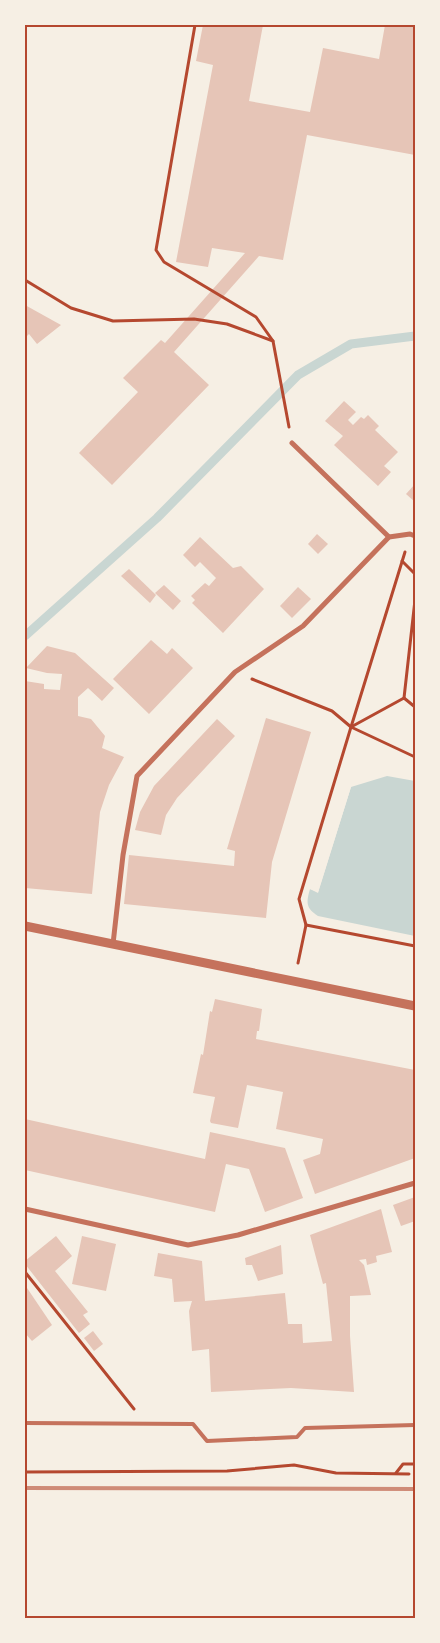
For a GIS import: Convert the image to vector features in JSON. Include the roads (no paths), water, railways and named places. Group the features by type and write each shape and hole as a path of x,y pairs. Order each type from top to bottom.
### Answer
{"street":[{"path":"292,443 389,537"},
{"path":"113,944 123,856 137,776 235,672 303,626 389,537 413,535"},
{"path":"25,926 415,1006"},
{"path":"25,1209 188,1245 238,1235 415,1183"}],"lane":[{"path":"25,1423 193,1424 207,1441 297,1437 305,1428 415,1425"}],"waterway":[{"path":"25,636 157,518 298,375 351,344 415,336"}],"railway":[{"path":"25,1488 415,1489"}]}
